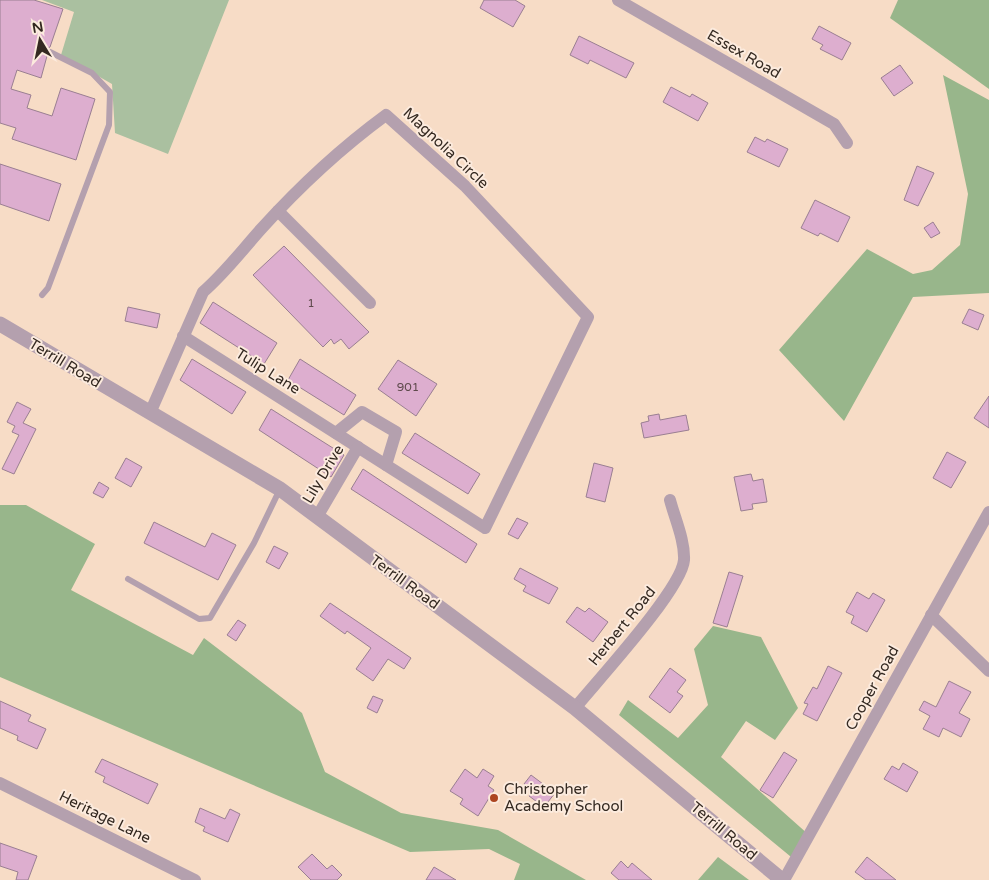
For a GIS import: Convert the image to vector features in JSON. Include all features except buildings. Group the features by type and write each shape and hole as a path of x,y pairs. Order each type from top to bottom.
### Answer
{"street":[{"name":"Essex Road","path":"618,0 834,124 847,143"},
{"name":"Magnolia Circle","path":"150,413 203,292 219,278 278,211 348,143 386,115 465,186 588,317 485,528"},
{"path":"278,211 370,303"},
{"name":"Terrill Road","path":"0,324 280,490 575,708 783,880"},
{"name":"Tulip Lane","path":"183,336 485,528"},
{"path":"336,434 362,412 396,432 386,465"},
{"name":"Lily Drive","path":"317,517 358,447"},
{"name":"Herbert Road","path":"575,708 669,594 684,561 682,545 670,500"},
{"name":"Cooper Road","path":"783,880 989,512"},
{"path":"932,615 989,671"},
{"name":"Heritage Lane","path":"0,783 195,880"}],"lane":[{"path":"42,295 48,288 109,125 110,92 92,72 50,52"},
{"path":"128,579 198,619 210,618 254,543 280,490"}],"green space":[{"path":"42,0 229,0 168,154 115,133 112,84 61,55 74,12"},
{"path":"898,0 989,0 989,89 890,18"},
{"path":"943,75 989,100 989,293 913,297 844,421 779,350 867,249 913,274 932,270 960,245 968,194"},
{"path":"0,505 26,505 95,544 71,590 193,655 204,638 302,713 325,772 401,813 498,830 586,880 514,880 520,864 489,849 410,852 0,677"},
{"path":"713,626 761,637 798,708 775,740 746,721 721,757 809,835 796,861 619,715 628,700 678,738 708,705 694,649"},
{"path":"718,857 749,880 698,880"}],"place":[{"name":"Christopher Academy School","path":"494,798"}]}
